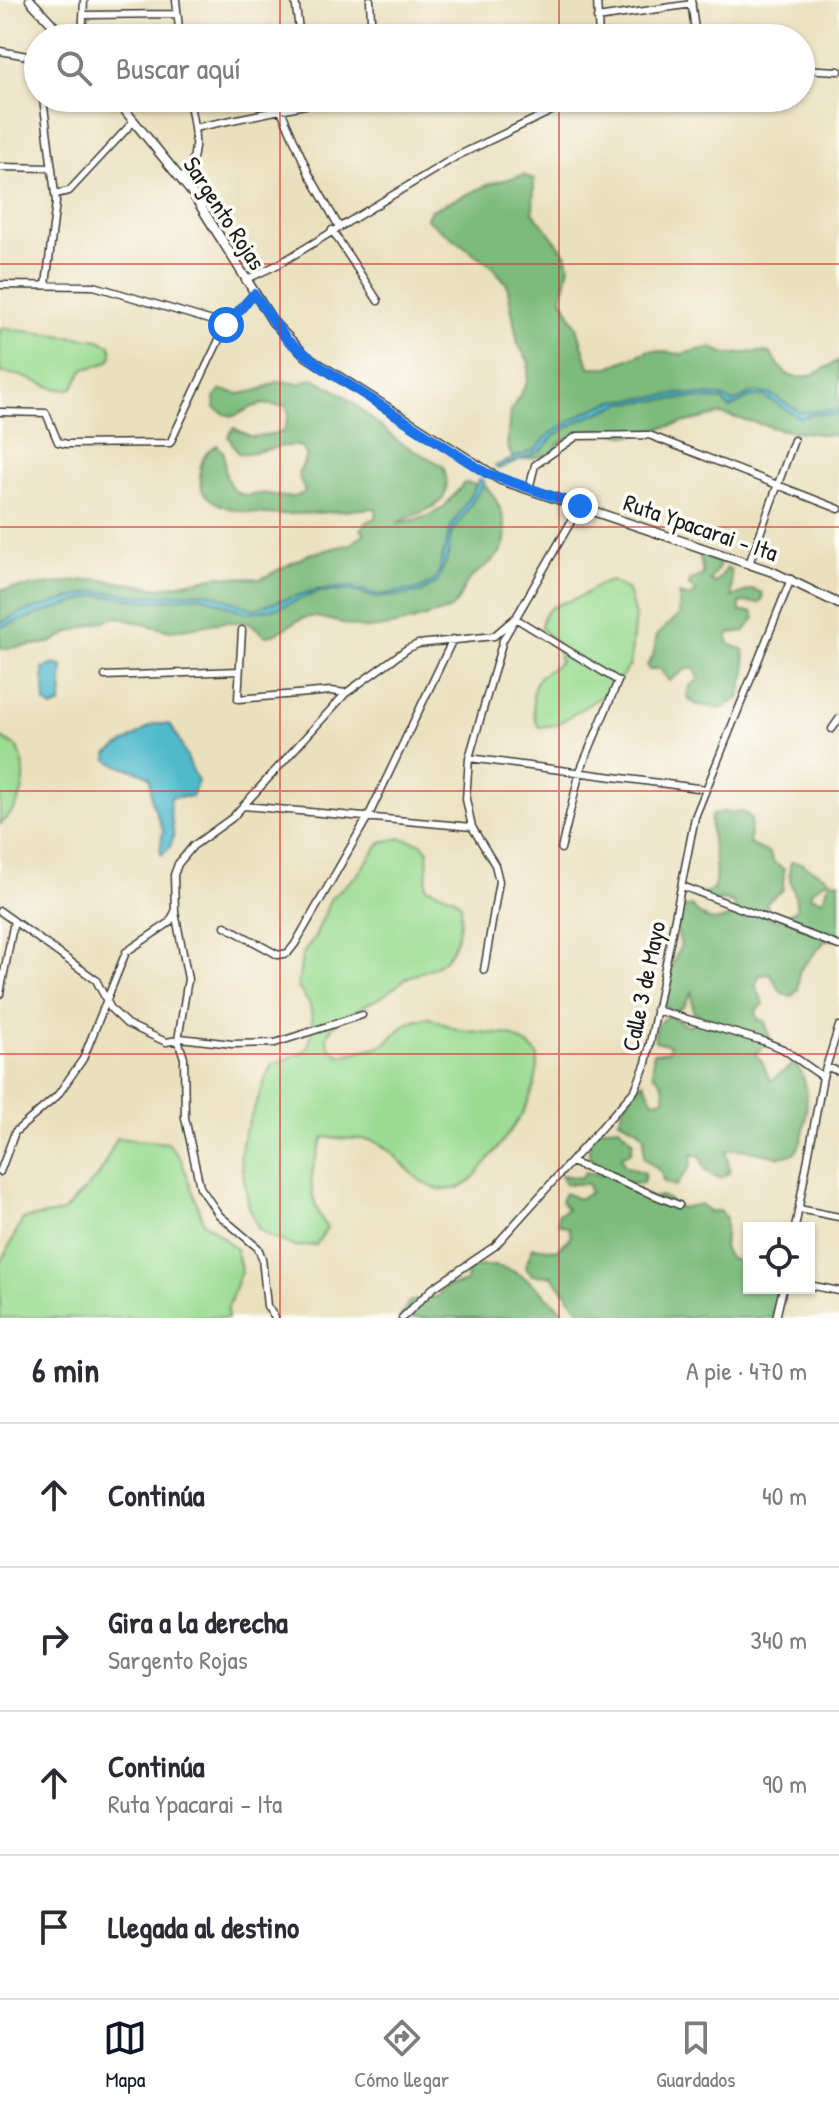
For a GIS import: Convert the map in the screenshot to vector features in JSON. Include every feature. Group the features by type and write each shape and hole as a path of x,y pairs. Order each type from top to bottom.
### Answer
{"street":[{"path":"30,0 52,24"},
{"path":"84,0 84,24"},
{"path":"176,0 178,24"},
{"path":"295,0 298,24"},
{"path":"370,0 371,24"},
{"path":"597,0 598,24"},
{"path":"597,18 692,2 694,24"},
{"path":"86,15 176,14"},
{"path":"0,51 24,56"},
{"path":"815,70 839,71"},
{"path":"45,112 55,194 46,285"},
{"name":"Sargento Rojas","path":"127,112 182,179 254,294 287,340 306,356 501,480"},
{"path":"182,179 194,163 191,112"},
{"path":"194,128 271,112"},
{"path":"282,112 335,228 378,301"},
{"path":"245,280 279,264 457,156 550,112"},
{"path":"55,194 69,191 134,121"},
{"path":"0,167 52,168"},
{"path":"0,285 113,290 226,325"},
{"path":"0,412 46,413 52,434 58,442 67,444 170,443 226,325 254,294"},
{"path":"529,489 535,465 577,436 635,434 649,435 839,509"},
{"path":"749,564 794,440"},
{"name":"Ruta Ypacarai - Ita","path":"501,480 791,579 839,604"},
{"path":"484,970 499,881 495,865 472,827 466,799 469,758 500,651 515,618 580,506"},
{"name":"Calle 3 de Mayo","path":"402,1318 433,1288 495,1246 635,1090 646,1063 695,817 791,579"},
{"path":"275,1318 267,1306 262,1258 258,1248 219,1215 200,1187 185,1118 184,1058 179,1039 188,979 175,912 174,875 183,856 244,806 346,693 407,649 453,639 494,636 515,618"},
{"path":"515,618 618,681 580,771 561,849"},
{"path":"242,630 238,699 331,691 346,693"},
{"path":"225,926 278,955 288,953 369,815 453,639"},
{"path":"105,676 239,671"},
{"path":"832,729 839,719"},
{"path":"469,758 705,789"},
{"path":"244,806 369,815 472,827"},
{"path":"682,886 839,946"},
{"path":"0,911 96,980 117,1016 136,1030 166,1042 179,1039 232,1044 275,1043 362,1015"},
{"path":"0,1172 15,1132 57,1096 75,1072 126,952 169,923 175,912"},
{"path":"0,993 14,921"},
{"path":"656,1010 783,1049 823,1077"},
{"path":"796,1222 823,1077 839,1026"},
{"path":"826,1067 839,1071"},
{"path":"571,1162 679,1205"},
{"path":"799,1209 839,1217"},
{"path":"815,1286 839,1291"},
{"path":"776,1318 782,1294"}],"green space":[{"path":"524,175 534,180 533,212 566,254 569,266 562,298 577,327 589,367 609,367 650,350 681,354 712,347 726,354 770,353 787,374 794,377 810,376 839,360 839,436 783,430 721,414 628,436 598,429 588,431 559,443 554,452 514,461 507,446 510,412 527,383 529,362 518,344 507,284 493,267 426,219 431,210 492,183"},
{"path":"0,328 99,340 110,345 112,357 105,363 83,370 73,388 57,388 0,373"},
{"path":"313,378 341,393 398,441 443,466 447,480 442,499 435,506 396,524 426,517 444,507 464,483 484,485 495,499 505,528 503,546 495,558 469,580 453,607 407,622 375,628 310,617 266,636 249,622 224,622 170,631 117,617 70,632 50,643 0,649 0,590 96,579 161,588 219,576 261,579 309,554 351,544 365,533 361,530 366,522 375,518 376,508 259,513 236,510 217,503 203,492 201,465 206,454 217,445 224,453 229,484 238,493 287,498 305,492 298,474 307,456 301,447 285,446 238,453 228,436 234,428 252,437 283,432 289,414 285,405 263,404 234,416 215,408 214,398 221,390 240,394 279,381 300,384"},
{"path":"703,552 720,565 710,581 716,583 727,568 731,570 732,597 752,589 762,593 763,598 760,603 740,602 740,612 752,612 755,618 744,632 730,633 727,637 729,644 744,650 746,672 739,698 721,709 695,704 687,697 689,687 699,679 695,669 686,669 669,681 659,668 649,670 647,665 653,656 657,635 679,615 679,594 690,597 697,592 689,586 689,581 703,575 700,556"},
{"path":"612,581 628,590 635,616 630,665 611,690 556,725 539,727 533,702 534,688 539,677 560,661 556,644 541,628 542,620 550,609"},
{"path":"0,737 17,747 24,778 15,808 0,824"},
{"path":"722,812 743,812 751,818 749,844 769,853 774,863 784,869 783,890 767,902 768,917 777,920 796,910 790,877 791,862 801,863 830,879 812,890 810,896 823,900 830,882 839,881 839,939 826,940 799,971 798,990 791,997 781,992 770,974 760,975 755,985 764,1004 756,1010 758,1020 765,1021 771,1041 755,1054 762,1061 770,1081 794,1064 804,1081 806,1119 796,1152 778,1156 744,1149 726,1151 730,1172 721,1178 710,1174 701,1157 692,1154 691,1165 675,1187 663,1181 661,1172 644,1158 644,1136 638,1129 619,1120 630,1094 644,1082 654,1101 664,1099 663,1085 653,1074 653,1053 669,1051 670,1045 655,1041 659,1023 669,1015 687,1026 696,1021 698,1014 693,1012 692,992 684,1006 675,1012 664,1007 668,974 681,945 675,924 681,908 691,906 712,920 722,920 736,914 734,904 725,900 704,903 703,893 713,890 715,881 711,816"},
{"path":"401,838 421,843 428,851 426,887 453,897 461,904 456,940 442,962 407,978 339,1021 327,1038 330,1047 342,1056 383,1045 406,1024 427,1017 459,1030 510,1035 531,1047 538,1056 534,1086 516,1124 473,1178 454,1189 427,1185 378,1143 324,1137 315,1161 312,1184 315,1205 327,1228 316,1245 295,1247 258,1228 249,1207 240,1156 244,1134 271,1065 300,1054 308,1047 313,1026 310,1005 298,987 302,955 315,937 331,898 356,876 381,842"},
{"path":"619,1127 633,1141 631,1152 621,1157 625,1166 645,1173 643,1183 625,1185 652,1198 662,1196 681,1208 701,1204 709,1212 719,1211 726,1218 724,1250 730,1259 743,1262 743,1294 779,1294 778,1307 772,1318 701,1318 699,1315 691,1318 613,1318 605,1312 584,1316 552,1276 532,1275 525,1267 533,1247 557,1250 571,1237 569,1228 559,1224 558,1214 567,1209 561,1201 565,1193 578,1199 590,1193 588,1184 565,1184 561,1175 581,1178 585,1172 600,1175 606,1168 589,1158 589,1136 597,1129"},
{"path":"117,1138 168,1143 181,1159 203,1221 236,1249 241,1270 227,1311 228,1318 0,1318 0,1264 23,1219 63,1212 99,1175"},
{"path":"500,1267 521,1275 573,1318 400,1318 409,1302 438,1296 444,1287 464,1283 467,1279 465,1268"}],"water":[{"path":"755,392 772,395 800,412 839,410 839,415 816,414 800,418 763,396 749,398 730,408 722,400 687,398 623,403 581,420 554,436 541,451 498,469 495,466 536,449 548,435 586,412 613,401 681,394 720,396 733,402"},
{"path":"480,479 485,482 451,535 448,556 437,583 420,593 377,598 352,591 318,592 278,608 247,613 201,596 152,601 98,595 0,627 0,623 19,613 96,591 147,596 207,592 253,609 315,590 351,587 378,595 420,589 433,582 439,571 450,529"},
{"path":"55,664 63,667 61,704 52,708 45,703 43,668"},
{"path":"154,724 169,724 198,781 192,797 171,797 173,835 169,848 162,855 163,830 152,802 150,778 113,763 108,760 107,754"}],"route":[{"path":"226,325 254,294 287,340 323,368 486,473 580,506"}]}
